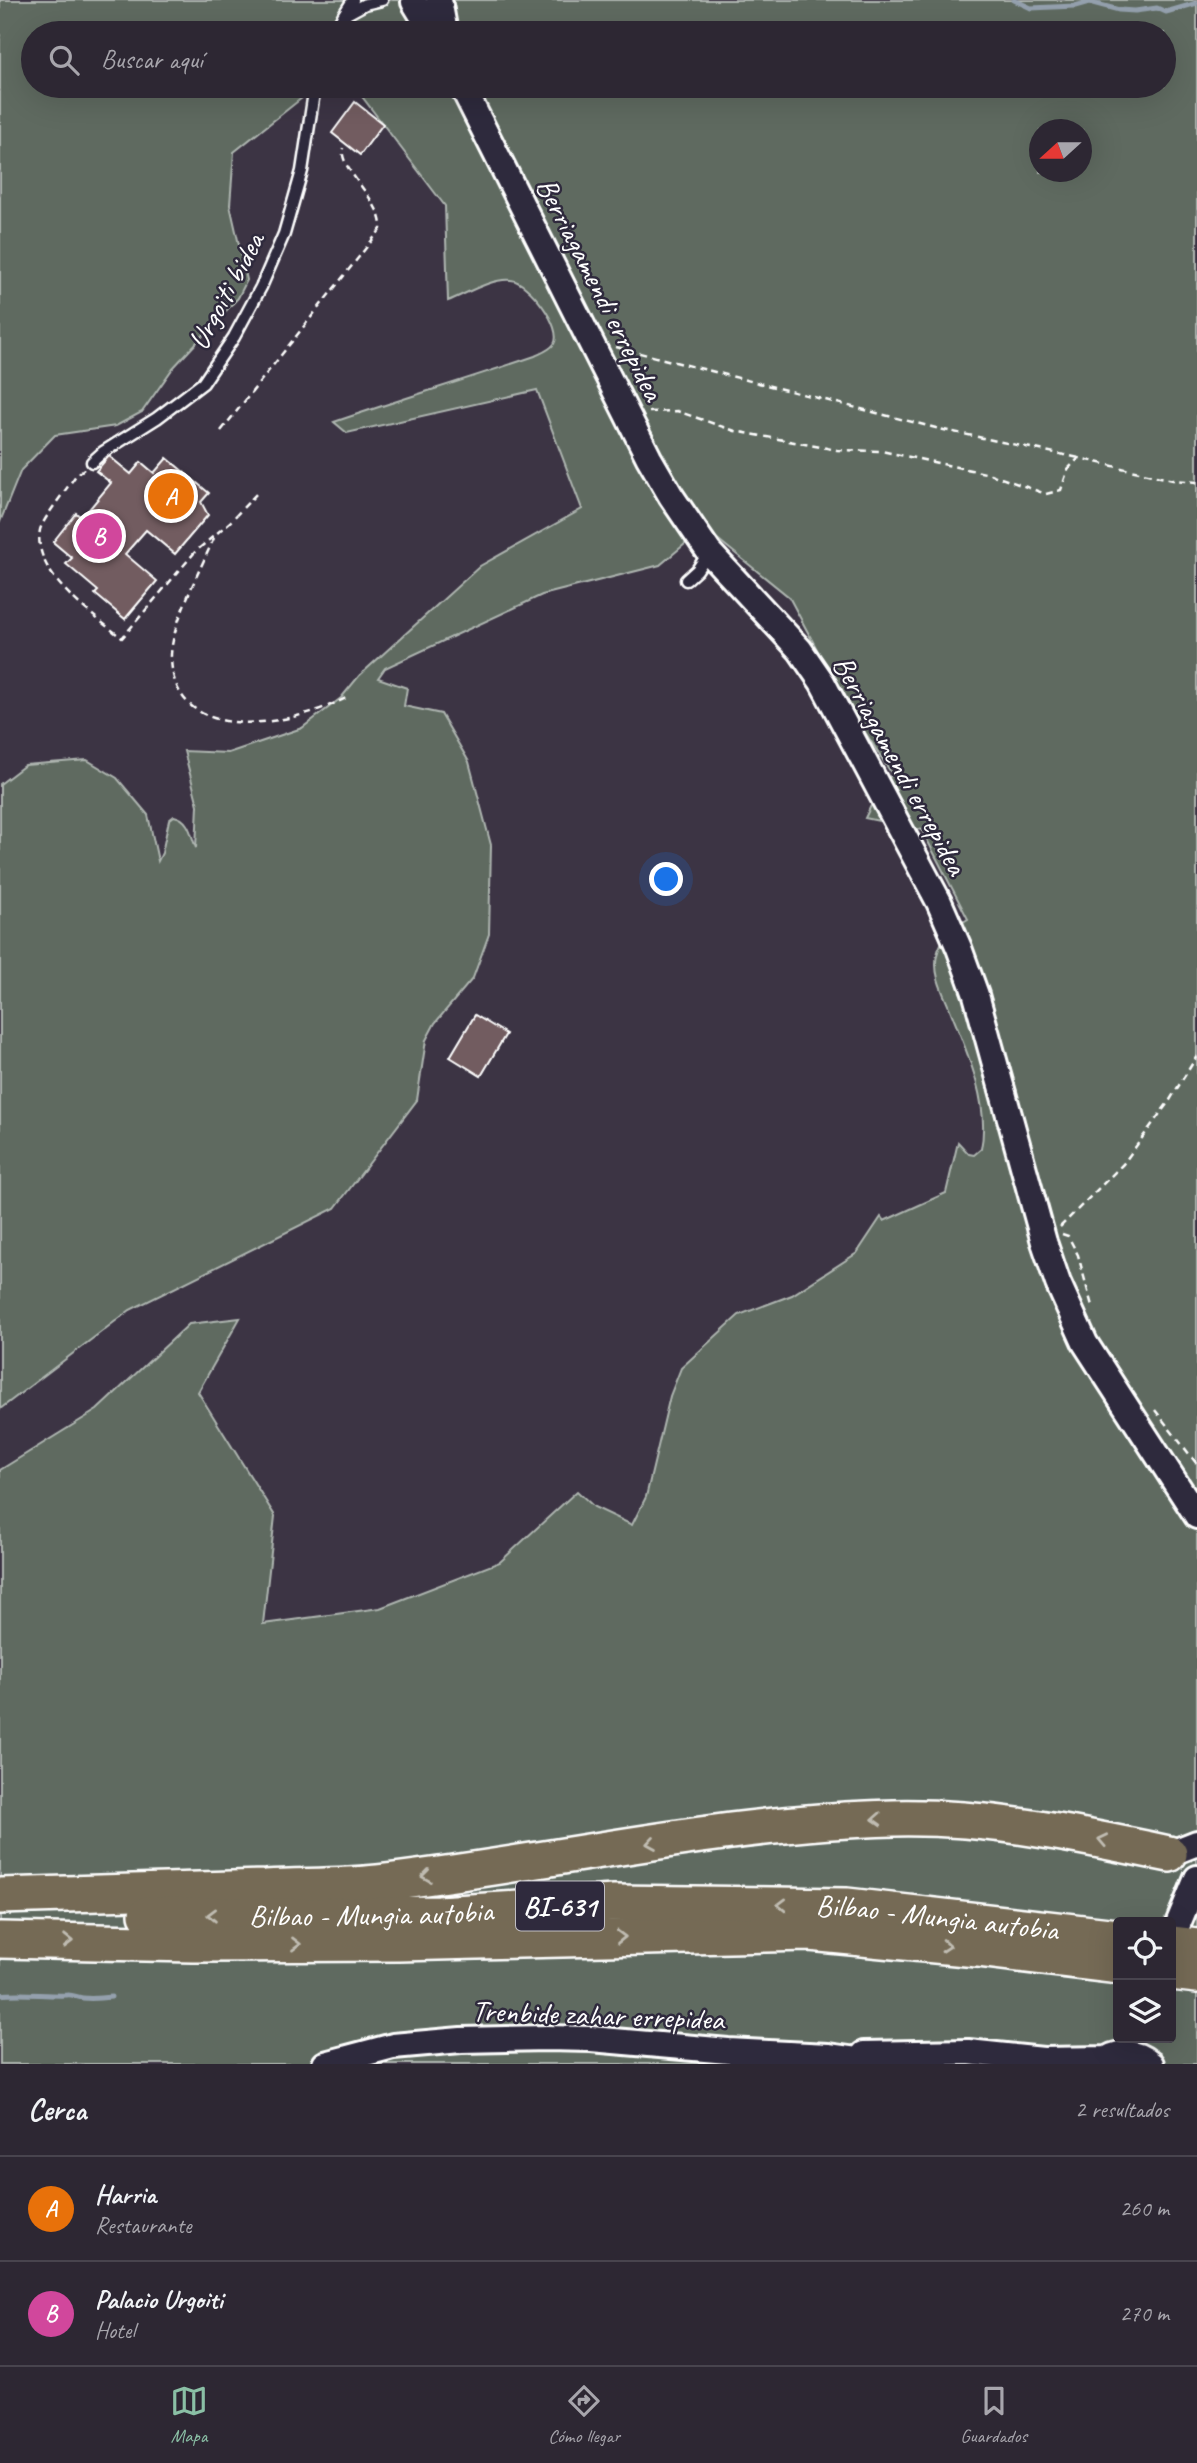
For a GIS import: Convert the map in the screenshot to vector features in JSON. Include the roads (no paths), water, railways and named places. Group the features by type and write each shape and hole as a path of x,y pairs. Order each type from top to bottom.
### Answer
{"highway":[{"path":"0,1896 375,1883 510,1865 710,1833 812,1822 897,1818 981,1821 1183,1848"},
{"name":"Bilbao - Mungia autobia","path":"0,1912 287,1916 439,1914 614,1903 847,1906 1113,1936"},
{"name":"Bilbao - Mungia autobia","path":"0,1940 194,1944 385,1943 810,1934 977,1949 1113,1965"},
{"path":"1176,1943 1197,1947"},
{"path":"1176,1973 1197,1975"}],"street":[{"path":"439,0 442,21"},
{"path":"417,1 427,21"},
{"name":"Berriagamendi errepidea","path":"468,98 671,496 709,552 800,650 822,682 939,902 960,948 976,995 1044,1242 1058,1283 1085,1343 1197,1516"},
{"path":"1176,1929 1196,1879 1183,1848"},
{"name":"Trenbide zahar errepidea","path":"325,2064 393,2046 461,2040 547,2038 828,2056 885,2064"},
{"name":"Trenbide zahar errepidea","path":"828,2056 904,2052 968,2053 1043,2060 1145,2053"}],"lane":[{"path":"340,21 353,0"},
{"path":"343,16 365,4 382,0"},
{"name":"Urgoiti bidea","path":"92,462 203,383 234,337 285,234 302,171 314,98"},
{"path":"686,580 697,570 709,552"}],"waterway":[{"path":"1014,0 1031,8 1075,6 1089,2 1119,10 1157,8 1166,12 1197,3"},
{"path":"0,1995 111,1997"}],"place":[{"name":"Harria","path":"171,496"},
{"name":"Palacio Urgoiti","path":"99,536"}]}
